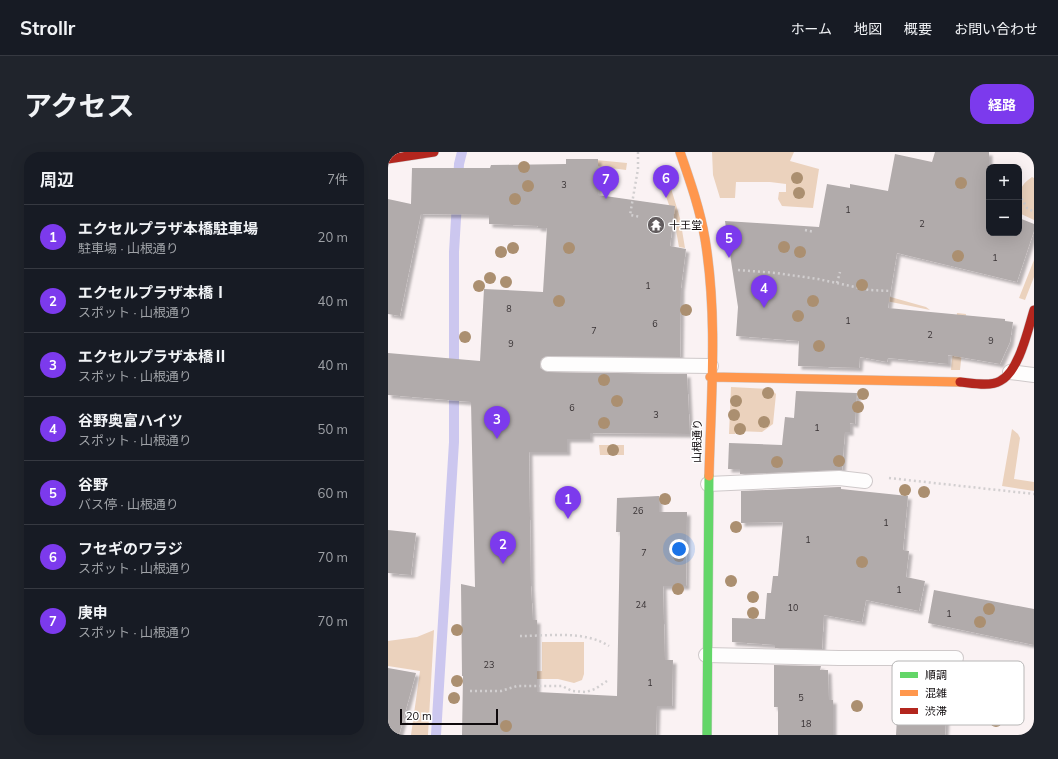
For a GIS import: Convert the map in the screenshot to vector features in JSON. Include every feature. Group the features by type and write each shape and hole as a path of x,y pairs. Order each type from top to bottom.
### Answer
{"street":[{"path":"388,159 434,152"},
{"name":"山根通り","path":"680,152 701,217 710,272 711,372 706,655 707,735"},
{"path":"711,372 988,383 1000,381 1010,372 1034,310"}],"lane":[{"path":"548,364 711,372"},
{"path":"1010,372 1034,375"},
{"path":"708,484 839,478 865,481"},
{"path":"706,655 839,658 956,658"}],"path":[{"path":"638,152 638,169 630,215 642,217"},
{"path":"1022,199 1027,208 1034,212"},
{"path":"805,230 814,232"},
{"path":"710,272 731,270 776,273 869,290 891,290"},
{"path":"837,283 840,272"},
{"path":"865,481 878,476 1034,494"},
{"path":"520,636 586,636 599,639 609,646"},
{"path":"470,691 501,691 517,686 562,686 572,691 586,692 595,689 608,681"}],"shaded area":[{"path":"712,152 794,152 790,161 819,169 813,208 782,206 778,199 779,192 786,192 786,184 770,182 736,182 735,198 720,198 713,175"},
{"path":"596,160 627,163 626,170 596,166"},
{"path":"1032,177 1034,178 1034,220 1022,214 1022,187"},
{"path":"670,185 680,218 685,248 679,247 674,219 663,188"},
{"path":"1034,260 1034,277 1025,300 1019,298"},
{"path":"880,294 926,307 930,310 867,297"},
{"path":"957,313 966,314 960,370 951,370"},
{"path":"731,387 771,389 776,394 773,424 762,432 736,431 735,434 729,434"},
{"path":"1012,429 1020,438 1014,479 1034,482 1034,491 1002,486"},
{"path":"599,445 624,445 624,455 600,455"},
{"path":"434,630 428,735 411,735 420,671 388,666 388,641 417,637"},
{"path":"542,642 584,642 584,674 582,680 574,683 558,679 518,679 518,672 542,671"}],"building":[{"path":"935,152 989,152 989,164 986,164 986,236 1022,236 1022,219 1034,224 1034,231 1017,282 897,253 888,308 1005,319 1005,321 1013,322 1010,342 1000,364 948,355 948,364 888,358 887,362 860,357 859,368 798,366 799,341 736,336 738,307 725,221 819,227 827,184 850,188 850,184 888,191 895,154 932,162"},
{"path":"566,159 598,159 598,195 675,206 670,246 686,249 681,288 680,357 548,356 541,359 540,368 548,372 687,374 690,434 590,433 590,439 567,439 567,452 529,452 531,586 533,620 537,620 537,692 617,696 620,532 616,532 617,498 659,496 659,512 687,512 686,586 663,586 665,660 673,660 672,706 657,706 656,735 462,735 463,676 461,584 475,587 471,402 388,395 388,353 480,361 484,289 543,292 547,228 537,228 538,226 489,224 489,215 421,214 400,316 388,314 388,199 411,204 412,168 490,168 491,165 566,164"},
{"path":"796,391 857,393 855,424 850,423 850,432 845,432 842,470 740,474 740,469 728,469 729,443 782,445 785,417 794,418"},
{"path":"841,487 841,489 908,496 903,550 909,551 906,577 925,581 919,611 866,600 862,622 824,615 822,649 775,648 775,645 732,642 732,618 765,619 767,593 771,593 773,576 778,576 783,522 741,523 741,491"},
{"path":"388,530 416,533 411,575 388,573"},
{"path":"934,590 1034,609 1034,645 928,623"},
{"path":"774,665 821,666 820,670 828,670 829,700 833,700 833,735 778,735 778,707 774,707"},
{"path":"388,668 416,673 399,735 388,735"},
{"path":"897,725 946,725 945,735 896,735"}],"waterway":[{"path":"458,182 459,164 462,152"},
{"path":"454,371 454,252 457,202"},
{"path":"436,735 454,442 454,387"}],"traffic: fast":[{"path":"707,735 709,476"}],"traffic: slow":[{"path":"680,152 700,217 709,269 713,328 709,476"},
{"path":"710,377 960,382"}],"traffic: jam":[{"path":"388,159 434,152"},
{"path":"960,382 991,384 996,383 1007,376 1018,360 1034,310"}],"place":[{"name":"フセギのワラジ","path":"666,198"},
{"name":"庚申","path":"606,199"},
{"name":"十王堂","path":"656,225"},
{"name":"谷野","path":"729,258"},
{"name":"谷野奥富ハイツ","path":"764,308"},
{"name":"エクセルプラザ本橋Ⅱ","path":"497,439"},
{"name":"エクセルプラザ本橋駐車場","path":"568,519"},
{"name":"エクセルプラザ本橋Ⅰ","path":"503,564"}]}
